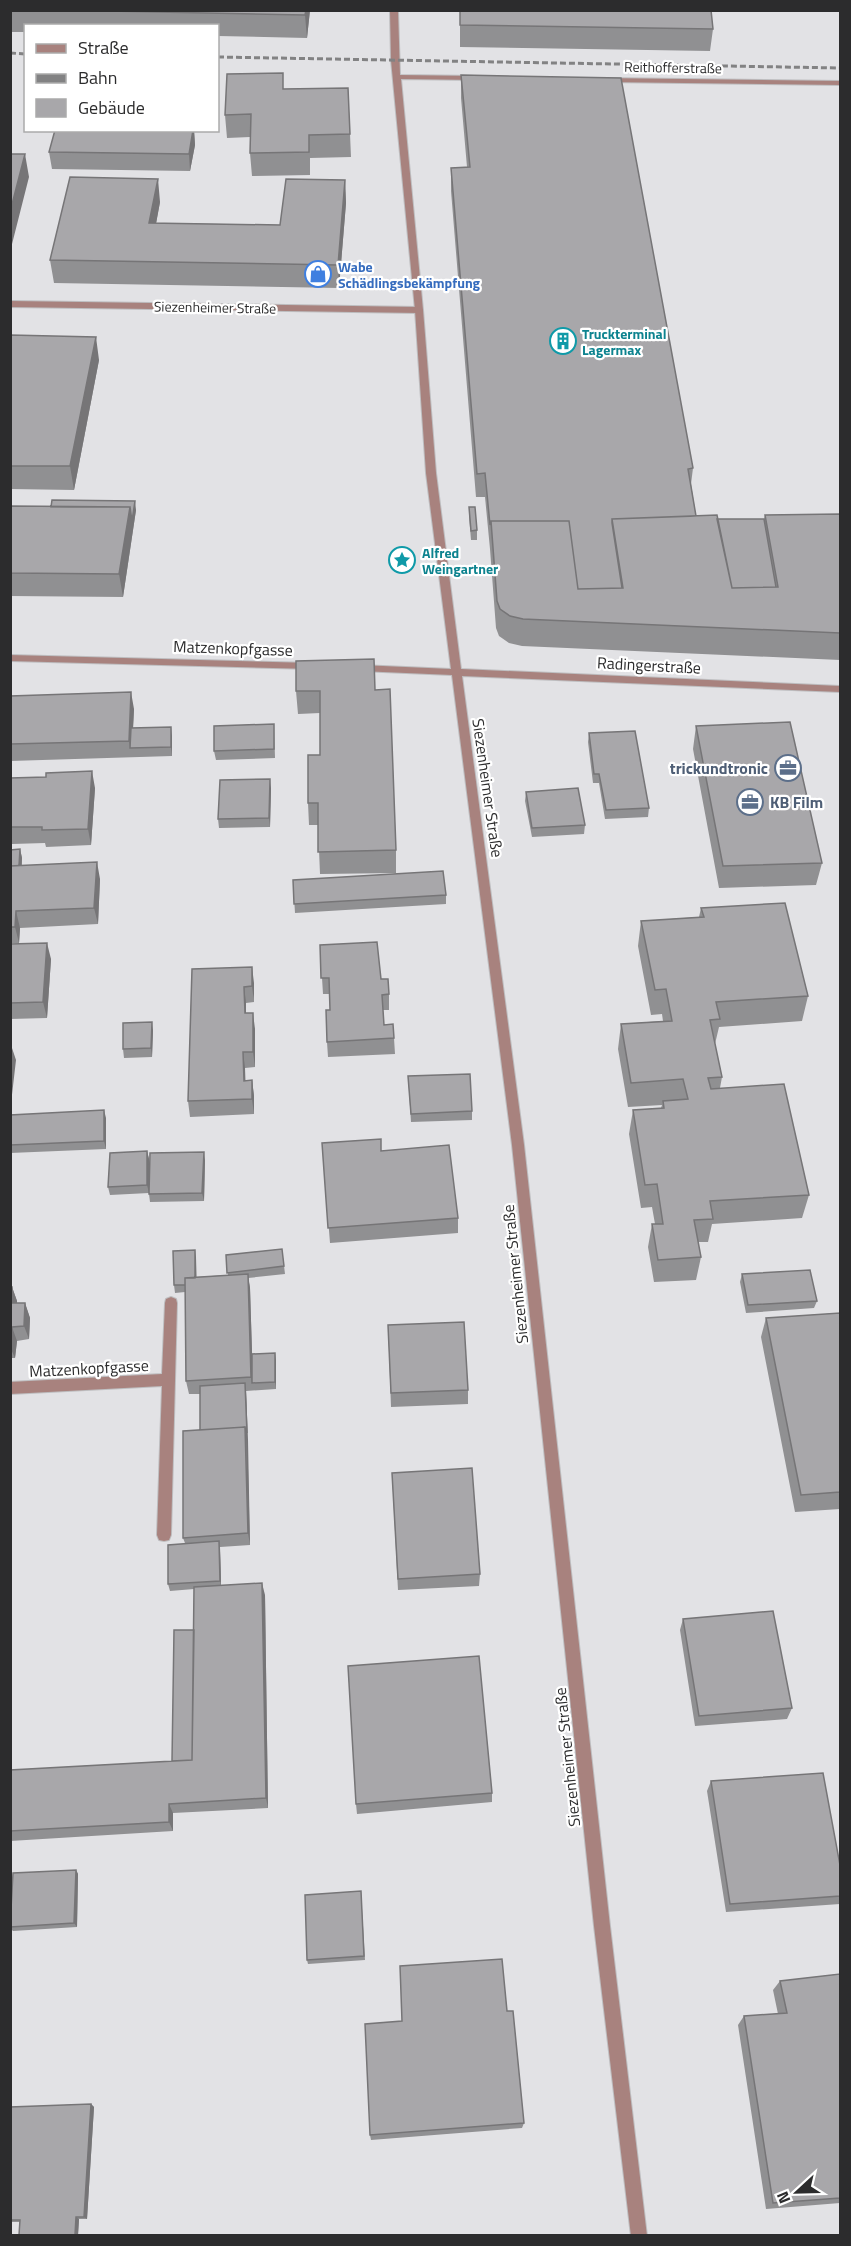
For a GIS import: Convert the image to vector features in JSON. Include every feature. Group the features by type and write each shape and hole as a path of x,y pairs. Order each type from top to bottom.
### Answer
{"street":[{"name":"Siezenheimer Straße","path":"394,10 397,77 430,473 518,1145 602,1926 639,2235"},
{"path":"397,77 484,78"},
{"name":"Reithofferstraße","path":"591,80 840,83"},
{"name":"Siezenheimer Straße","path":"10,304 418,310"},
{"name":"Matzenkopfgasse","path":"10,658 327,667"},
{"path":"351,668 455,670"},
{"name":"Radingerstraße","path":"455,670 840,689"},
{"name":"Matzenkopfgasse","path":"164,1535 171,1303"},
{"name":"Matzenkopfgasse","path":"10,1388 169,1380"}],"building":[{"path":"58,10 306,10 305,15"},
{"path":"460,10 711,10 713,29 460,25"},
{"path":"283,73 283,89 348,88 350,134 309,135 309,152 250,153 251,114 225,115 227,74"},
{"name":"Truckterminal Lagermax","path":"461,75 621,78 693,468 688,469 696,516 612,519 622,588 578,589 569,521 491,521 490,525 485,473 477,474 451,168 470,167"},
{"path":"54,132 193,132 189,154 49,152"},
{"path":"10,154 25,154 10,212"},
{"path":"70,177 158,179 149,223 280,225 286,179 345,180 338,265 50,260"},
{"path":"10,335 96,337 70,466 10,466"},
{"path":"52,500 135,501 132,521 130,507 51,507"},
{"path":"10,506 130,507 119,574 10,573"},
{"path":"469,507 475,507 477,530 471,531"},
{"path":"840,514 840,633 523,619 510,616 500,609 497,601 491,521 569,521 578,589 623,588 612,519 717,515 732,588 778,587 765,515"},
{"path":"717,519 764,519 776,587 732,588"},
{"path":"374,659 375,690 390,689 396,850 318,852 318,803 308,803 308,755 320,755 320,691 296,691 296,661"},
{"path":"131,692 129,741 10,744 10,696"},
{"path":"790,722 822,863 723,866 696,726"},
{"path":"274,724 274,749 214,751 214,726"},
{"path":"171,727 171,747 130,748 131,728"},
{"path":"635,731 649,808 606,810 599,774 594,774 589,733"},
{"path":"92,771 88,829 42,830 42,827 10,827 10,778 46,777 46,773"},
{"path":"270,779 269,818 218,819 220,780"},
{"path":"578,788 585,825 532,828 526,792"},
{"path":"20,849 19,866 10,866 10,850"},
{"path":"97,862 94,908 16,911 15,927 10,927 10,866"},
{"path":"443,871 446,895 294,904 293,880"},
{"path":"785,903 808,996 716,1002 720,1019 710,1020 722,1077 708,1078 711,1089 784,1084 809,1195 710,1201 713,1219 694,1220 701,1257 658,1260 652,1224 663,1224 657,1184 645,1185 633,1110 664,1108 663,1101 688,1099 683,1079 631,1083 621,1024 672,1021 666,989 655,990 641,921 704,917 701,908"},
{"path":"377,942 381,979 388,979 389,994 382,995 384,1025 393,1024 394,1038 327,1042 326,1010 330,1010 329,978 321,978 320,945"},
{"path":"47,943 43,1002 10,1003 10,944"},
{"path":"252,967 252,986 244,987 245,1013 253,1013 253,1052 243,1052 244,1081 252,1080 252,1099 188,1101 192,969"},
{"path":"152,1022 151,1048 123,1049 123,1023"},
{"path":"470,1074 472,1111 411,1114 408,1076"},
{"path":"104,1110 104,1141 10,1145 10,1115"},
{"path":"381,1139 381,1151 449,1145 458,1218 328,1228 322,1143"},
{"path":"147,1151 147,1185 108,1187 110,1153"},
{"path":"204,1152 202,1193 149,1194 150,1153"},
{"path":"282,1249 284,1266 227,1273 226,1255"},
{"path":"195,1250 195,1278 185,1278 185,1285 174,1285 173,1251"},
{"path":"810,1270 817,1301 748,1305 742,1274"},
{"path":"248,1274 251,1377 186,1381 185,1278"},
{"path":"10,1287 12,1287 11,1303 25,1303 24,1326 12,1327 10,1338"},
{"path":"840,1313 840,1492 801,1495 766,1318"},
{"path":"464,1322 468,1390 391,1393 388,1325"},
{"path":"275,1353 275,1382 252,1383 252,1354"},
{"path":"245,1383 247,1433 245,1427 200,1430 200,1386"},
{"path":"245,1427 248,1533 183,1538 183,1431"},
{"path":"472,1468 480,1574 398,1579 392,1473"},
{"path":"219,1541 220,1581 168,1584 168,1545"},
{"path":"262,1583 266,1798 169,1804 169,1822 10,1831 10,1770 192,1760 194,1587"},
{"path":"773,1611 792,1708 699,1716 683,1619"},
{"path":"174,1630 194,1630 192,1760 172,1761"},
{"path":"479,1656 492,1793 356,1804 348,1666"},
{"path":"823,1773 840,1865 840,1896 730,1904 711,1781"},
{"path":"76,1870 74,1923 10,1927 13,1873"},
{"path":"361,1891 364,1956 307,1960 305,1895"},
{"path":"502,1959 507,2011 513,2011 524,2123 370,2135 365,2024 402,2021 400,1966"},
{"path":"840,1974 840,2198 773,2203 744,2016 787,2013 780,1981"},
{"path":"91,2104 84,2217 76,2217 75,2235 19,2235 20,2220 10,2220 10,2107"}],"railway":[{"path":"10,53 24,54"},
{"path":"219,57 840,68"}],"place":[{"name":"Wabe Schädlingsbekämpfung","path":"318,274"},
{"name":"Truckterminal Lagermax","path":"563,341"},
{"name":"Alfred Weingartner","path":"402,560"},
{"name":"trickundtronic","path":"788,768"},
{"name":"KB Film","path":"750,802"}]}
